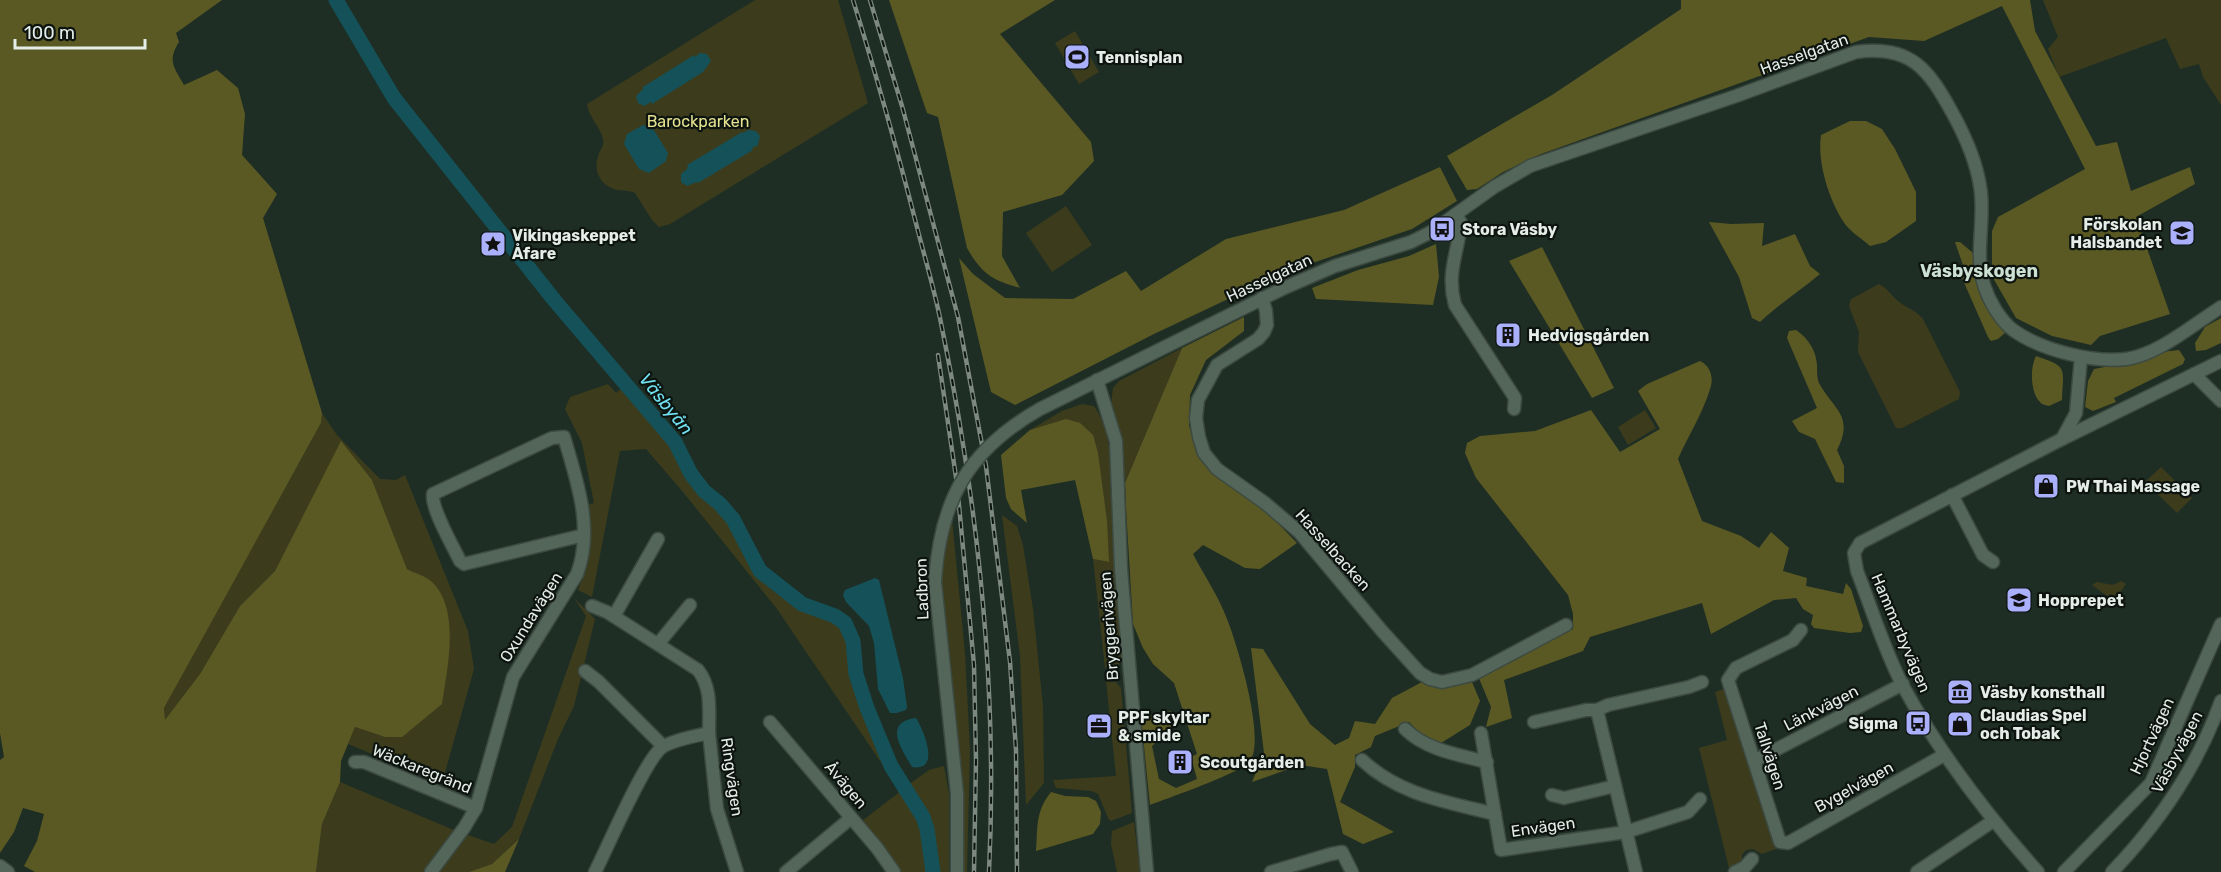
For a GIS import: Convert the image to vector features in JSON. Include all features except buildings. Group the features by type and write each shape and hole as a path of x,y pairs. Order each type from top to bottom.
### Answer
{"street":[{"name":"Hasselgatan","path":"1097,380 1262,298 1335,266 1411,242 1431,232 1494,187 1530,166 1736,96 1856,52 1886,50 1913,60 1926,71 1938,86 1959,124 1974,159 1981,186 1980,266 1984,285 1993,307 2012,329 2036,343 2081,357 2126,359 2158,348 2221,307"},
{"path":"1456,214 1461,223 1451,271 1455,305 1515,398 1514,409"},
{"name":"Hasselbacken","path":"1262,298 1267,325 1264,332 1258,339 1216,365 1198,400 1196,418 1198,437 1204,453 1217,469 1265,503 1299,532 1382,631 1420,673 1431,678 1442,682 1472,675 1566,625"},
{"path":"2062,439 2076,413 2081,357"},
{"name":"Hammarbyvägen","path":"2038,872 1993,821 1944,755 1903,684 1857,571 1854,553 1860,543 2062,439 2221,361"},
{"path":"2194,374 2221,401"},
{"name":"Ladbron","path":"957,872 957,793 935,582 940,533 944,518 959,486 988,447 1013,425 1097,380"},
{"name":"Bryggerivägen","path":"1097,380 1116,441 1122,581 1147,872"},
{"name":"Oxundavägen","path":"431,872 476,808 513,676 577,574 583,558 584,535 584,516 579,488 564,437 552,438 434,494 432,500 460,561 464,564 584,535"},
{"path":"1952,495 1983,555 1993,562"},
{"path":"614,616 658,539"},
{"path":"658,644 690,605"},
{"path":"592,606 614,616 698,670 705,679 708,689 709,733"},
{"name":"Hjortvägen","path":"2064,872 2151,783 2221,624"},
{"name":"Tallvägen","path":"1780,842 1728,680 1736,668 1793,640 1801,630"},
{"path":"585,671 663,746 655,753 643,773 595,872"},
{"path":"1534,722 1586,710 1597,710 1608,705 1702,682"},
{"name":"Länkvägen","path":"1754,761 1903,684"},
{"name":"Väsbyvägen","path":"2112,872 2174,797 2221,702"},
{"path":"1597,710 1636,872"},
{"name":"Åvägen","path":"770,722 894,872"},
{"path":"1405,729 1415,739 1443,751 1487,762"},
{"name":"Ringvägen","path":"663,746 709,733 717,809 737,872"},
{"name":"Envägen","path":"1481,733 1501,850 1626,832"},
{"name":"Bygelvägen","path":"1780,842 1788,843 1944,755"},
{"name":"Envägen","path":"1362,760 1374,772 1417,795 1495,814"},
{"name":"Wäckaregränd","path":"355,762 364,762 476,808"},
{"path":"1552,795 1564,798 1616,786"},
{"path":"1626,832 1688,812 1700,799"},
{"path":"786,872 851,818"},
{"path":"1917,872 1993,821"},
{"path":"1271,872 1342,852 1352,872"},
{"path":"1735,872 1745,867 1752,859"},
{"path":"0,866 8,872"}],"green space":[{"name":"Barockparken","path":"755,0 838,0 868,103 670,224 659,227 635,193 611,188 600,178 597,163 603,139 587,104"},
{"path":"2043,0 2221,0 2221,105 2203,77 2199,64 2180,69 2166,38 2059,77 2048,49 2058,37"},
{"name":"Tennisplan","path":"1075,31 1099,72 1079,84 1055,43"},
{"path":"1066,206 1092,245 1052,272 1026,233"},
{"path":"1879,284 1923,319 1960,392 1959,399 1902,428 1896,428 1858,352 1859,332 1849,306 1851,299"},
{"path":"1182,348 1125,483 1121,436 1111,404 1113,388 1119,381"},
{"path":"608,384 616,393 623,387 653,420 700,492 728,520 758,576 782,596 808,610 834,619 844,629 849,644 851,676 883,755 899,784 897,786 777,609 646,449 620,451 592,597 578,590 588,564 587,505 594,503 582,443 565,409 570,397"},
{"path":"1082,404 1094,406 1099,414 1106,431 1109,450 1122,660 1117,667 1105,668 1093,559 1108,562 1098,453 1030,430 1062,411"},
{"path":"1645,410 1656,428 1628,445 1618,427"},
{"path":"322,413 337,435 380,479 396,480 405,475 468,631 474,669 442,783 348,744 355,727 385,737 431,582 407,569 372,480 341,442 275,571 240,606 200,674 165,721 164,708 321,423"},
{"path":"2161,467 2192,498 2177,513 2145,482"},
{"path":"1002,515 1017,526 1023,545 1033,609 1043,706 1044,783 1026,805 1020,656"},
{"path":"952,519 965,653 970,749 967,872 961,872 961,768 949,683 940,583 942,553"},
{"path":"2121,581 2126,584 2114,601 2092,585 2097,582 2113,585"},
{"path":"574,598 595,619 574,706 558,739 519,839 492,864 469,872 440,872 465,834 494,844 512,827 586,616"},
{"path":"1106,681 1116,682 1121,688 1132,813 1111,821 1098,794 1091,791 1056,788 1053,780 1116,776"},
{"path":"1726,688 1776,849 1762,854 1753,849 1746,850 1742,855 1742,863 1729,868 1699,748 1727,740 1715,692"},
{"path":"944,766 949,794 949,872 937,872 932,829 923,807 908,785 929,770"},
{"path":"340,782 456,831 423,872 316,872 322,824"},
{"path":"901,791 917,813 923,828 929,872 900,872 862,821"},
{"path":"1134,822 1140,872 1117,872 1111,844 1112,831"}],"shaded area":[{"path":"0,0 222,0 176,33 179,42 173,54 173,64 184,85 217,70 238,88 245,114 242,155 277,194 263,218 322,413 321,423 164,708 165,720 200,674 240,606 275,571 341,441 372,480 407,569 432,582 441,594 446,608 450,640 442,704 402,737 385,737 355,727 341,761 340,782 322,824 316,872 35,872 24,866 37,841 44,814 23,808 14,832 0,853 0,760 4,757 0,733"},
{"path":"889,0 1055,0 1000,34 1091,142 1094,161 1062,195 1003,212 1002,256 1020,288 989,275 967,248 938,117 927,113"},
{"path":"1681,0 2030,0 2035,31 2096,146 2117,142 2131,191 2190,167 2195,184 2136,217 2170,314 2100,336 2091,345 2052,336 2016,318 1992,276 1992,231 1998,217 2085,169 2002,6 1924,41 1869,37 1541,154 1503,172 1477,189 1467,190 1447,156 1552,95 1681,9"},
{"path":"1850,121 1866,121 1882,129 1895,149 1916,192 1916,221 1886,242 1870,246 1847,227 1839,215 1829,193 1821,157 1821,135"},
{"path":"1440,167 1457,201 1412,229 1283,273 1154,334 1015,405 991,392 959,258 973,274 1005,298 1073,299 1126,271 1141,291 1226,239 1344,210"},
{"path":"1709,222 1764,223 1762,246 1795,234 1810,266 1820,274 1760,322 1752,318 1739,277"},
{"path":"1955,242 1960,242 1973,253 1980,285 2006,332 1998,339 1991,341 1988,337 1962,278 1965,271"},
{"path":"1436,244 1439,277 1433,305 1316,299 1312,288 1358,270 1409,256"},
{"path":"1542,247 1614,388 1592,398 1509,261"},
{"path":"1244,317 1244,331 1206,360 1190,395 1189,426 1203,462 1266,511 1297,543 1260,569 1245,568 1203,545 1193,554 1220,603 1237,649 1252,713 1255,733 1254,750 1250,761 1233,772 1150,805 1141,717 1171,711 1174,726 1152,746 1159,779 1176,788 1197,779 1191,757 1197,754 1174,683 1153,664 1133,624 1125,483 1182,348"},
{"path":"2221,318 2221,343 2206,350 2196,351 2195,343 2205,327"},
{"path":"1796,330 1813,349 1819,383 1843,421 1844,429 1837,450 1844,466 1844,483 1836,482 1815,439 1799,432 1792,421 1817,408 1787,338 1789,331"},
{"path":"2179,350 2185,359 2183,364 2114,398 2116,402 2093,411 2085,407 2088,381 2094,369 2132,362 2161,352"},
{"path":"2036,356 2054,363 2062,370 2062,400 2049,406 2041,403 2034,392 2032,373"},
{"path":"1700,361 1709,369 1711,385 1678,459 1702,521 1741,536 1759,548 1771,532 1789,548 1783,571 1807,578 1806,586 1843,594 1846,583 1851,589 1863,626 1861,632 1850,633 1814,628 1811,624 1813,615 1803,609 1796,598 1774,600 1711,634 1702,603 1590,637 1583,651 1504,680 1512,718 1486,727 1491,707 1478,676 1573,629 1573,614 1568,595 1476,478 1465,453 1467,443 1480,436 1535,431 1591,410 1620,452 1660,429 1638,391 1647,384"},
{"path":"1066,419 1080,423 1093,435 1098,453 1107,521 1109,562 1093,559 1075,480 1021,490 1027,523 1011,509 1006,498 1001,455 1030,430"},
{"path":"1251,648 1263,649 1310,724 1335,745 1349,738 1355,721 1375,724 1392,698 1422,682 1438,687 1472,682 1480,701 1470,725 1441,743 1422,735 1409,722 1375,736 1371,747 1355,755 1355,767 1340,802 1394,832 1363,844 1343,834 1327,769 1300,765 1252,782 1264,753"},
{"path":"1051,792 1065,796 1088,797 1096,801 1101,812 1100,824 1093,834 1036,851 1040,813"},
{"path":"519,839 505,872 469,872 492,864"}],"water":[{"path":"700,53 707,54 711,61 703,72 652,104 651,102 644,106 638,103 636,96 643,87"},
{"path":"643,125 652,127 668,153 666,161 649,173 639,169 624,144 627,134"},
{"path":"748,130 756,131 760,136 758,145 752,148 753,150 698,183 687,186 681,182 681,174 688,168 687,165"},
{"path":"875,578 879,580 903,678 907,707 906,710 897,713 890,713 878,689 874,643 869,626 846,602 843,595 845,590"},
{"path":"916,718 923,731 928,749 926,763 921,767 912,767 900,745 897,731 900,725"}],"waterway":[{"name":"Väsbyån","path":"336,0 394,98 555,301 675,442 691,474 704,491 733,519 760,571 802,604 835,616 845,623 853,641 856,674 867,708 891,766 923,817 933,872"}],"railway":[{"path":"853,0 887,115 933,288 965,459 975,528 988,665 991,803 989,872"},
{"path":"870,0 902,106 958,317 986,466 1010,662 1016,750 1017,872"},
{"path":"938,355 957,484 974,665 976,760 974,872"}],"place":[{"name":"Tennisplan","path":"1077,57"},
{"name":"Stora Väsby","path":"1442,229"},
{"name":"Förskolan Halsbandet","path":"2182,233"},
{"name":"Vikingaskeppet Åfare","path":"493,244"},
{"name":"Hedvigsgården","path":"1508,335"},
{"name":"PW Thai Massage","path":"2046,486"},
{"name":"Hopprepet","path":"2019,600"},
{"name":"Väsby konsthall","path":"1960,692"},
{"name":"Sigma","path":"1918,723"},
{"name":"Claudias Spel och Tobak","path":"1960,724"},
{"name":"PPF skyltar & smide","path":"1099,726"},
{"name":"Scoutgården","path":"1180,762"}],"district":[{"name":"Väsbyskogen","path":"1979,271"}]}
